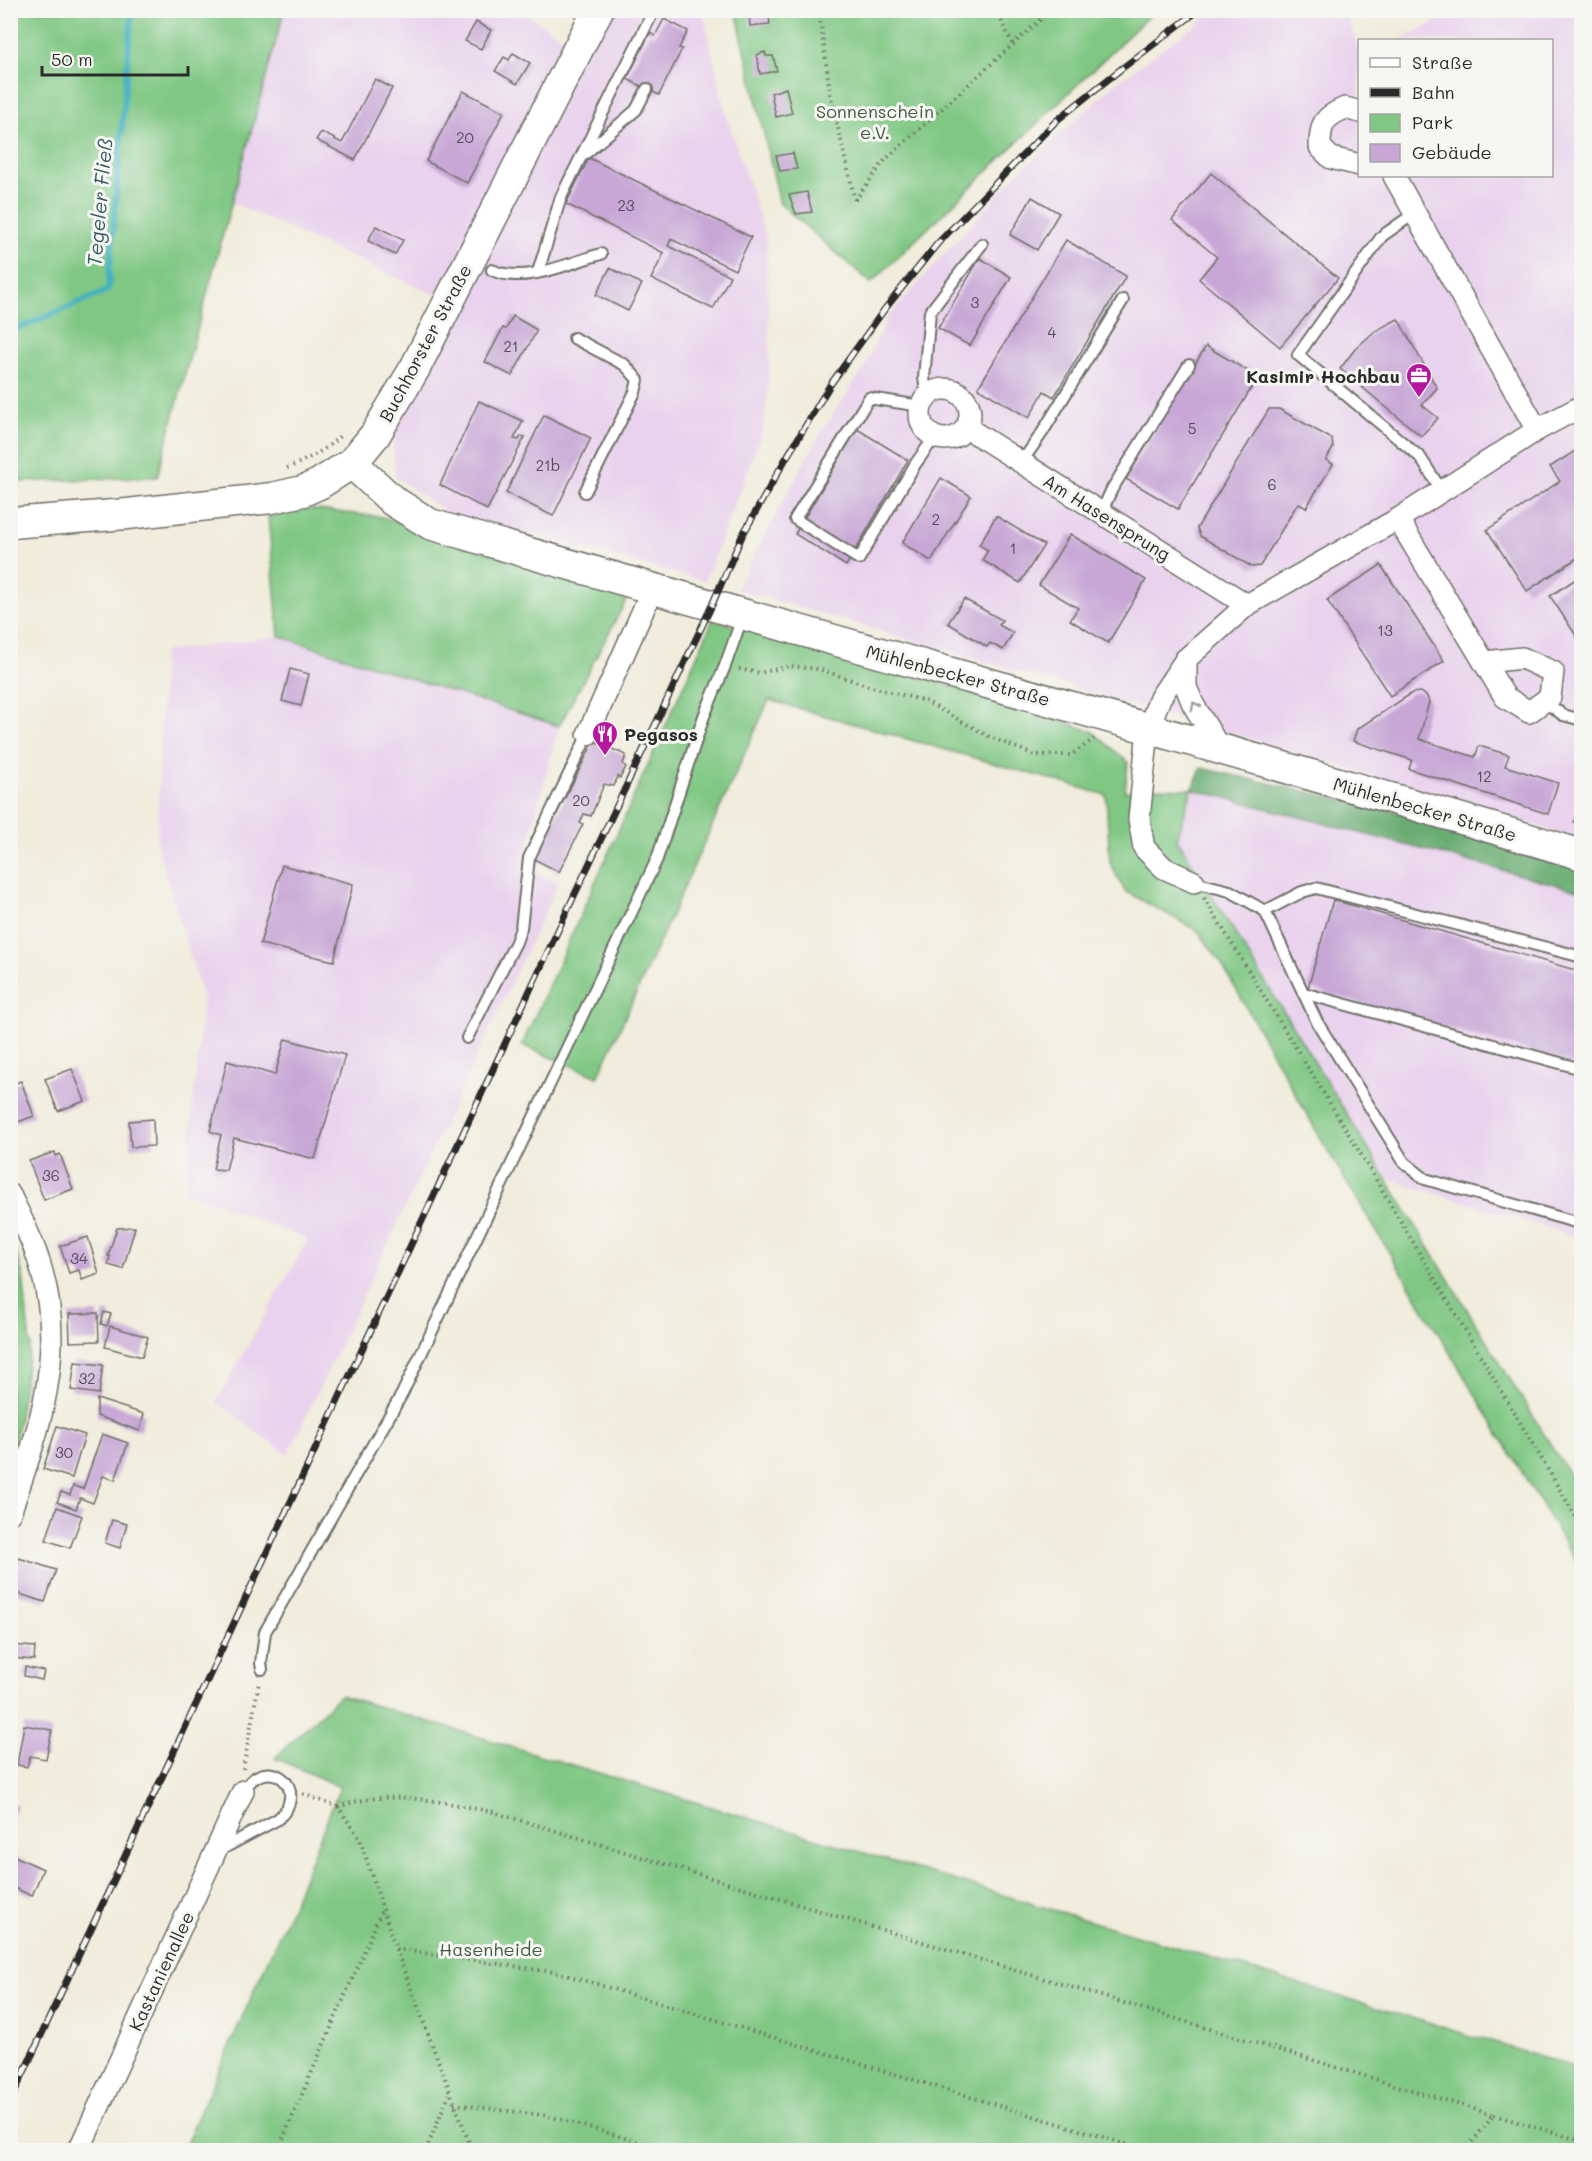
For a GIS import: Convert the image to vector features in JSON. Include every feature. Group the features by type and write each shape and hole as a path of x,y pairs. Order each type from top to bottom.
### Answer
{"main road":[{"name":"Buchhorster Straße","path":"10,523 127,514 285,496 319,484 352,463 375,435 415,368 598,10"},
{"name":"Mühlenbecker Straße","path":"352,463 393,501 430,524 743,615 1220,748 1581,855"}],"street":[{"path":"1358,112 1345,108 1330,115 1320,129 1320,147 1331,158 1358,165"},
{"path":"1395,177 1537,430"},
{"path":"938,389 950,389 962,394 969,404 971,417 967,428 958,437 946,440 934,438 924,429 919,418 924,400 938,389"},
{"path":"1194,882 1164,868 1144,848 1139,819 1148,729 1160,698 1186,659 1247,605 1398,519 1537,430 1581,406"},
{"name":"Am Hasensprung","path":"967,428 1247,605"},
{"path":"1398,519 1505,697 1529,712 1550,697 1553,672 1522,658 1485,662"},
{"path":"588,734 653,588"},
{"path":"1186,659 1186,687 1192,704 1220,748"},
{"path":"10,1195 42,1270 49,1304 52,1340 47,1394 39,1430 10,1513"},
{"name":"Kastanienallee","path":"79,2151 243,1791"}],"lane":[{"path":"537,272 561,197 654,10"},
{"path":"580,160 636,110 647,89"},
{"path":"1415,213 1382,236 1298,355 1420,457 1442,491"},
{"path":"934,438 916,463 859,558 795,519 869,398 924,400 930,312 982,244"},
{"path":"492,270 504,275 537,272 601,254"},
{"path":"1021,463 1042,433 1123,300"},
{"path":"574,338 625,365 638,380 635,392 585,492"},
{"path":"1101,513 1112,489 1190,365"},
{"path":"262,1669 265,1632 402,1394 657,859 704,716 743,615"},
{"path":"1544,701 1563,715 1581,720"},
{"path":"466,1038 516,942 521,928 529,858 588,734"},
{"path":"1194,882 1230,891 1265,911 1317,1022 1404,1162 1425,1179 1581,1224"},
{"path":"1265,911 1302,892 1316,888 1581,957"},
{"path":"1303,993 1581,1069"},
{"path":"216,1852 278,1819 290,1803 291,1793 288,1783 280,1776 270,1773 260,1774 250,1780 243,1791"}],"path":[{"path":"819,10 830,93 855,200 885,160 1051,10"},
{"path":"996,10 1013,45"},
{"path":"282,470 314,456 333,444 345,430"},
{"path":"725,666 759,673 789,666 819,669 872,687 926,701 990,737 1035,755 1071,755 1088,745 1111,717"},
{"path":"1194,882 1350,1136 1581,1527"},
{"path":"243,1791 243,1762 262,1669"},
{"path":"314,1797 338,1807 360,1839 382,1910 472,2151"},
{"path":"338,1807 358,1800 387,1797 441,1802 493,1812 1581,2141"},
{"path":"278,2151 382,1910"},
{"path":"396,1949 560,1973 1146,2151"},
{"path":"426,2151 449,2094"},
{"path":"454,2104 549,2116 666,2151"},
{"path":"1466,2151 1494,2115"}],"shaded area":[{"path":"265,11 522,11 585,53 608,11 703,11 726,114 766,237 770,368 763,430 705,581 447,512 395,477 393,436 457,300 431,293 192,185"},
{"path":"1214,11 1345,11 1358,47 1358,177 1553,177 1553,39 1402,39 1456,11 1579,11 1582,23 1581,840 1278,747 736,589 818,437 865,367 887,318 1014,177 1115,84"},
{"path":"279,636 559,726 521,870 559,882 288,1455 216,1402 308,1239 185,1191 203,998 157,845 163,652"},
{"path":"1192,789 1581,891 1581,1238 1388,1179 1176,839"}],"green space":[{"path":"10,11 284,11 157,477 11,482"},
{"name":"Sonnenschein e.V.","path":"736,11 1154,11 871,283 780,204"},
{"path":"309,509 383,517 627,599 559,726 279,636 268,517"},
{"path":"713,620 900,670 1092,731 1128,762 1125,792 1155,788 1192,789 1177,839 1581,1494 1581,1570 1325,1146 1221,963 1198,931 1125,891 1110,863 1106,795 769,700 598,1077 522,1045"},
{"path":"1201,768 1413,815 1581,865 1581,891 1192,789"},
{"path":"11,1237 23,1275 30,1345 15,1444 10,1443"},
{"name":"Hasenheide","path":"340,1695 1581,2069 1581,2150 183,2150 295,1899 340,1787 275,1758"}],"building":[{"path":"768,10 770,24 750,26 749,13"},
{"path":"664,19 688,31 679,48 682,49 659,95 627,79 650,33 655,36"},
{"path":"476,22 491,30 481,49 465,41"},
{"path":"765,52 766,56 773,56 777,71 760,74 757,55"},
{"path":"513,53 530,63 517,84 495,71 504,57 509,60"},
{"path":"375,79 392,88 355,160 316,140 321,132 342,143"},
{"path":"786,88 792,113 776,117 771,93"},
{"path":"463,91 504,112 467,183 426,161"},
{"path":"793,153 797,169 780,171 776,156"},
{"path":"589,158 751,237 735,270 671,239 668,246 730,276 713,309 651,279 664,253 566,204"},
{"path":"1211,173 1338,278 1280,347 1199,279 1217,257 1172,220"},
{"path":"807,192 812,212 796,214 789,195"},
{"path":"1032,197 1059,213 1037,250 1010,235"},
{"path":"376,226 403,240 395,255 368,241"},
{"path":"1066,240 1126,276 1054,397 1044,391 1029,418 978,388"},
{"path":"980,258 1011,277 970,346 938,328"},
{"path":"610,268 642,284 628,311 596,295"},
{"path":"513,316 537,330 512,376 485,362 503,328 506,329"},
{"path":"1398,319 1437,388 1422,405 1438,418 1421,436 1340,369 1355,349 1375,331"},
{"path":"1206,346 1258,377 1178,509 1126,479"},
{"path":"479,401 523,421 514,439 519,440 521,436 525,437 487,510 440,485"},
{"path":"1269,409 1279,409 1332,439 1333,448 1326,460 1333,464 1306,508 1298,503 1260,566 1252,567 1200,536 1197,528"},
{"path":"544,415 591,438 553,516 506,493"},
{"path":"857,429 908,460 846,566 795,534"},
{"path":"1575,451 1582,461 1582,555 1527,591 1487,530 1560,481 1550,467"},
{"path":"941,478 971,496 931,561 902,543"},
{"path":"996,516 1044,545 1020,583 982,560 988,550 979,545"},
{"path":"1070,534 1146,580 1108,643 1070,620 1078,608 1039,585"},
{"path":"1381,565 1444,661 1390,696 1327,600"},
{"path":"1582,575 1582,634 1577,637 1550,596"},
{"path":"964,599 1002,620 999,625 1013,633 1003,650 990,643 987,647 948,623"},
{"path":"290,669 309,674 301,706 282,701"},
{"path":"1420,692 1427,696 1429,702 1419,739 1475,757 1479,746 1509,755 1505,766 1558,783 1548,814 1409,769 1412,760 1353,741 1357,729 1412,693"},
{"path":"594,741 626,755 623,764 626,767 620,778 618,776 614,786 604,784 591,816 584,814 580,823 583,824 559,872 534,859"},
{"path":"1582,801 1582,825 1574,822"},
{"path":"282,865 353,884 334,961 260,944"},
{"path":"1333,900 1582,972 1582,1066 1308,988"},
{"path":"285,1039 345,1055 315,1159 234,1138 226,1170 213,1169 221,1135 210,1131 227,1061 275,1075"},
{"path":"72,1069 85,1101 58,1111 45,1079"},
{"path":"21,1081 34,1116 10,1125 10,1085"},
{"path":"153,1119 154,1146 131,1147 129,1121"},
{"path":"55,1152 56,1156 60,1154 73,1189 44,1200 29,1161"},
{"path":"135,1227 123,1269 108,1265 110,1256 108,1256 117,1228"},
{"path":"88,1237 99,1274 82,1280 79,1270 69,1273 60,1246"},
{"path":"104,1312 111,1314 107,1326 101,1324"},
{"path":"98,1313 99,1341 70,1342 69,1314"},
{"path":"110,1326 148,1337 142,1357 105,1347"},
{"path":"75,1362 103,1365 99,1394 71,1390"},
{"path":"97,1399 144,1414 140,1431 97,1416"},
{"path":"57,1426 85,1435 72,1478 43,1469"},
{"path":"102,1434 128,1443 115,1480 103,1476 93,1503 80,1498 76,1509 57,1502 61,1492 70,1495 73,1486 83,1489"},
{"path":"57,1507 82,1516 70,1548 46,1540"},
{"path":"112,1520 127,1524 120,1548 105,1543"},
{"path":"19,1558 56,1570 45,1602 10,1591"},
{"path":"10,1628 17,1629 14,1639 10,1638"},
{"path":"10,1645 35,1647 34,1660 10,1658"},
{"path":"25,1667 44,1671 42,1680 24,1676"},
{"path":"24,1725 52,1730 46,1759 30,1756 27,1767 17,1765"},
{"path":"10,1803 17,1806 11,1821 10,1821"},
{"path":"10,1854 43,1869 32,1896 10,1886"}],"waterway":[{"name":"Tegeler Fließ","path":"10,332 108,290 132,10"}],"railway":[{"path":"10,2102 712,605 742,536 785,460 830,385 884,310 938,243 1056,121 1199,10"}],"place":[{"name":"Kasimir Hochbau","path":"1419,399"},
{"name":"Pegasos","path":"605,757"}]}
